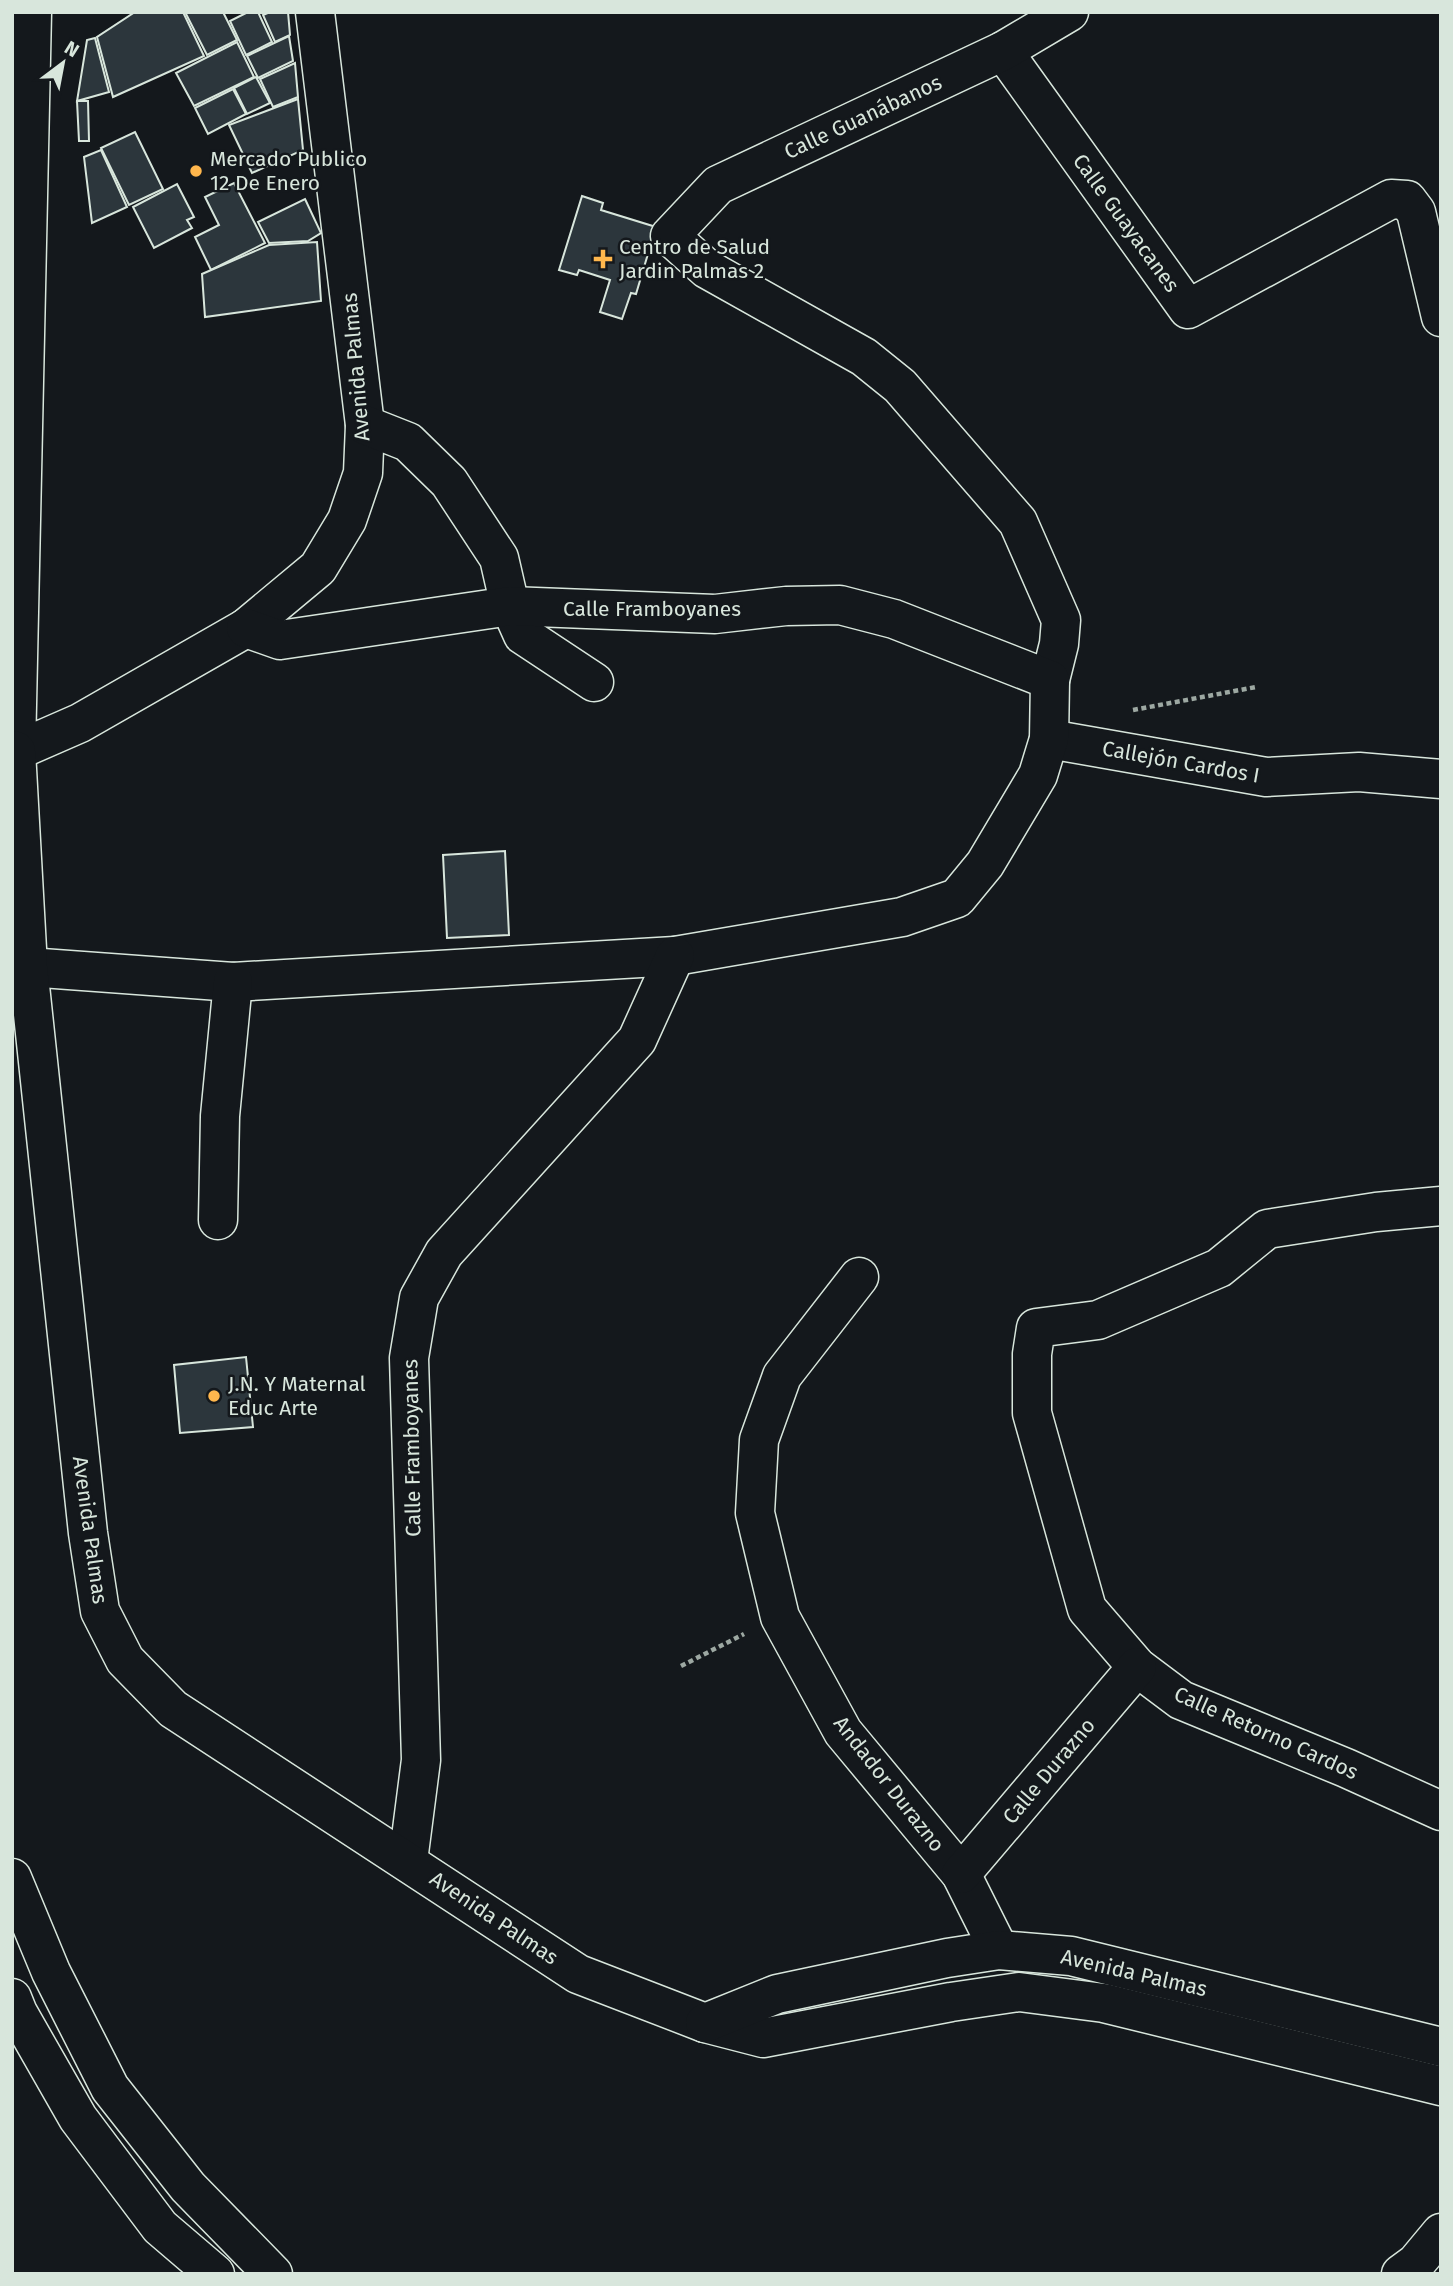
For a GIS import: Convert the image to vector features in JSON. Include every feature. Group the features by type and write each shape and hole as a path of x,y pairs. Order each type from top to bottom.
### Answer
{"street":[{"path":"14,751 32,12"},
{"name":"Avenida Palmas","path":"316,12 365,425 363,473 347,520 318,568 246,628 80,723 14,751 28,967 87,1519 100,1611 125,1660 173,1709 578,1974 705,2023 764,2038 951,2002 1019,1992 1104,2003 1441,2086"},
{"name":"Calle Guanábanos","path":"1050,680 1059,644 1061,620 1018,522 900,386 864,357 708,270 670,236 718,184 1003,51 1069,12"},
{"name":"Calle Guayacanes","path":"1003,51 1188,309 1391,199 1407,200 1416,212 1441,317"},
{"path":"365,425 408,442 449,482 499,558 510,606 523,635 594,682"},
{"name":"Calle Framboyanes","path":"246,628 280,640 510,606 715,614 786,606 840,605 894,619 1050,680"},
{"path":"28,967 233,982 675,956 902,917 957,898 985,864 1038,775 1049,739 1050,680"},
{"name":"Callejón Cardos I","path":"1049,739 1266,777 1359,772 1441,779"},
{"name":"Calle Framboyanes","path":"408,1861 421,1760 409,1358 419,1298 444,1253 637,1040 675,956"},
{"path":"218,1220 220,1116 233,982"},
{"name":"Calle Retorno Cardos","path":"1441,1206 1376,1212 1267,1229 1219,1268 1110,1315 1098,1320 1036,1328 1032,1354 1032,1413 1087,1609 1137,1668 1181,1700 1346,1768 1441,1811"},
{"name":"Andador Durazno","path":"859,1276 782,1376 759,1440 755,1513 779,1617 843,1732 961,1874 999,1950"},
{"name":"Calle Durazno","path":"961,1874 1137,1668"},
{"path":"12,1878 51,1972 110,2088 187,2187 273,2274"},
{"name":"Avenida Palmas","path":"705,2023 777,1994 947,1958 999,1950 1071,1956 1441,2047"},
{"path":"12,1998 78,2118 160,2227 215,2274"},
{"path":"1401,2274 1416,2263 1441,2233"}],"path":[{"path":"1119,712 1256,687"},
{"path":"681,1666 779,1617"}],"building":[{"path":"135,12 183,12 204,56 113,97 97,37"},
{"path":"185,12 223,12 237,40 207,55"},
{"path":"248,12 258,12 272,42 246,55 230,21"},
{"path":"270,12 288,12 290,35 275,42 263,15"},
{"path":"289,36 293,61 258,78 247,56"},
{"path":"95,38 109,92 77,101 87,40"},
{"path":"237,42 254,77 194,106 176,73"},
{"path":"295,63 298,97 273,107 260,79"},
{"path":"256,77 270,103 247,114 234,88"},
{"path":"233,89 246,114 208,134 195,108"},
{"path":"298,99 303,150 252,173 229,125"},
{"path":"77,101 88,101 89,141 79,141"},
{"path":"135,132 163,189 129,205 101,148"},
{"path":"101,150 127,207 92,223 84,157"},
{"path":"234,183 265,243 211,270 195,237 219,225 205,197"},
{"path":"177,184 194,217 187,220 192,228 154,248 133,207"},
{"path":"582,196 603,203 601,210 656,227 636,294 631,293 622,319 600,312 610,280 579,270 577,275 559,270"},
{"path":"305,199 321,233 308,241 269,243 258,222"},
{"path":"317,242 321,301 205,317 202,274 269,245"},
{"path":"505,851 509,935 447,938 443,855"},
{"name":"J.N. Y Maternal Educ Arte","path":"246,1357 253,1427 180,1433 174,1365"}],"place":[{"name":"Mercado Publico 12 De Enero","path":"196,171"},
{"name":"Centro de Salud Jardin Palmas 2","path":"603,259"},
{"name":"J.N. Y Maternal Educ Arte","path":"214,1396"}]}
